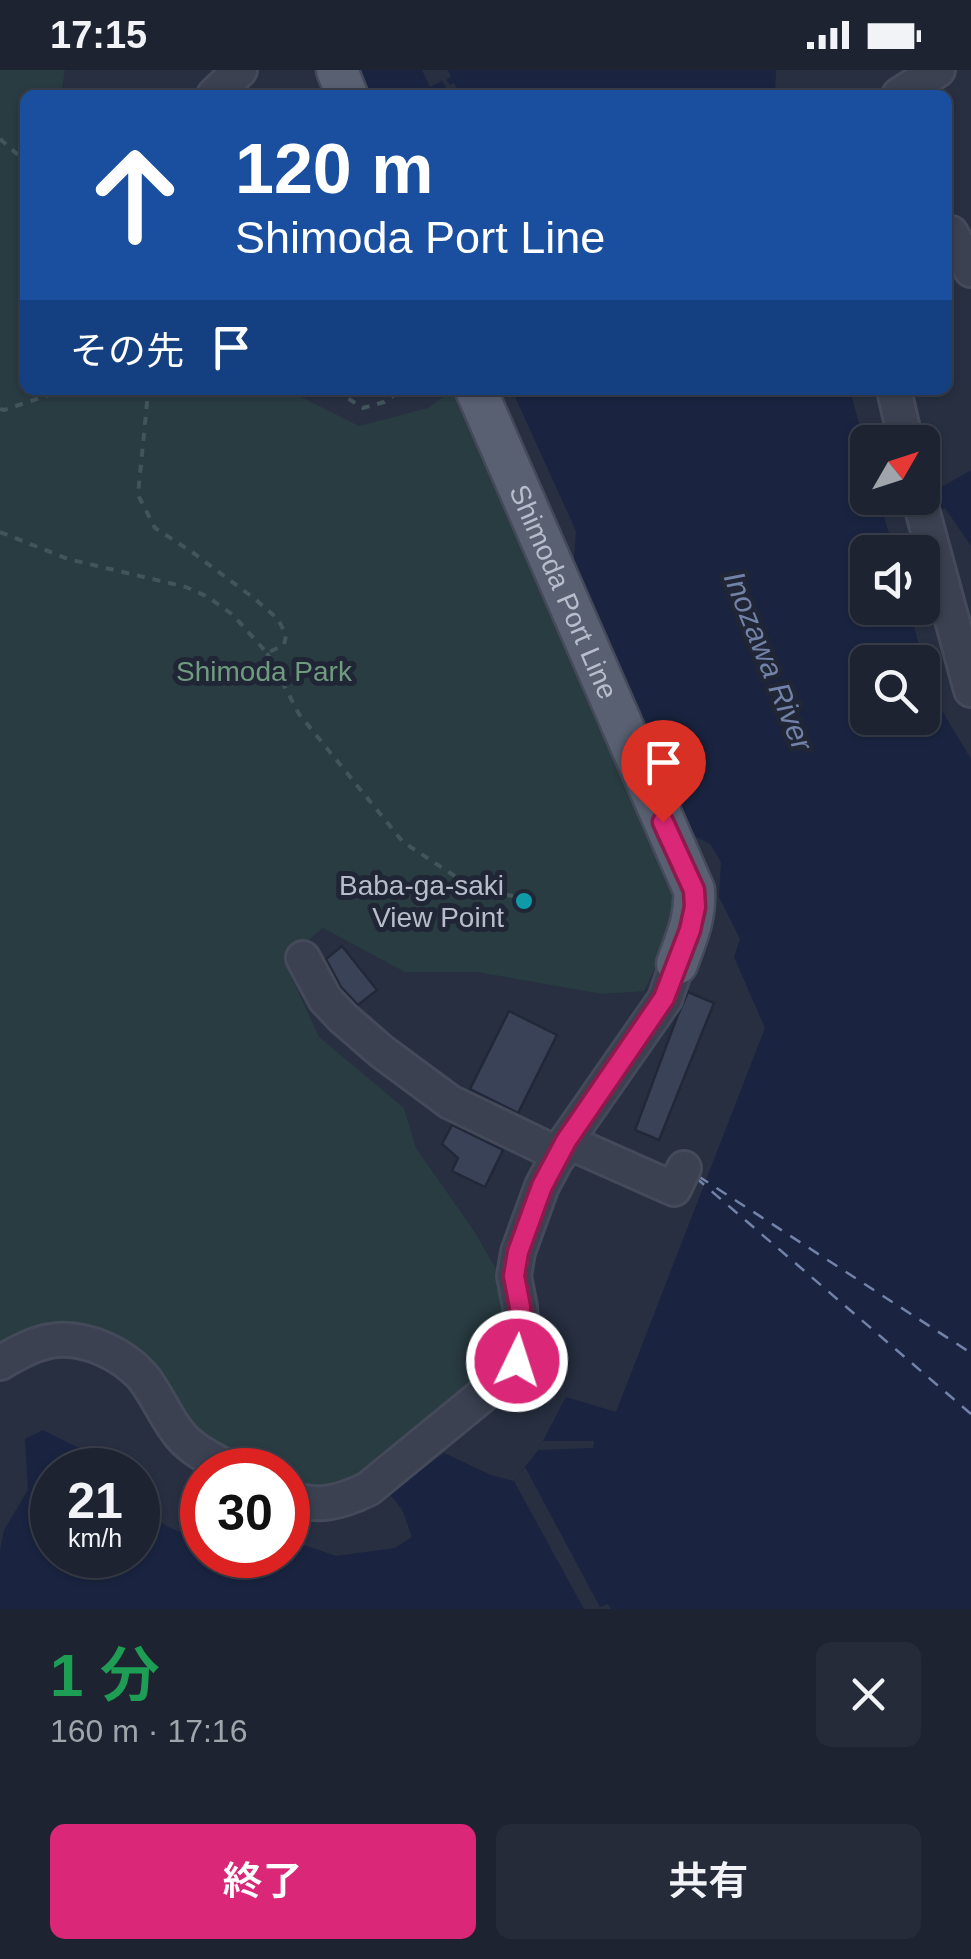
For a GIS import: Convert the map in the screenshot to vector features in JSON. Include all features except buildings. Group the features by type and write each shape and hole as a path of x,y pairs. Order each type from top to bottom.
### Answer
{"main road":[{"name":"Shimoda Port Line","path":"478,395 694,890 695,907 677,964"}],"street":[{"path":"219,90 240,70"},
{"path":"907,90 938,70"},
{"path":"952,235 971,270"},
{"path":"895,395 902,425"},
{"path":"925,515 971,690"},
{"path":"303,958 325,999 343,1018 450,1102 674,1189 684,1168"},
{"path":"310,1504 342,1502 368,1489 511,1372 522,1337 514,1276 518,1252 542,1186 563,1148 664,998 677,964"},
{"path":"0,1362 57,1340 85,1342 105,1350 142,1376 180,1435 193,1448"}],"path":[{"path":"0,139 20,157"},
{"path":"0,409 50,395"},
{"path":"146,395 138,495 155,528 255,599 278,620 286,635 284,645 267,653"},
{"path":"344,395 363,408 394,395"},
{"path":"0,532 68,558 186,587 208,597 233,615 267,653 299,714 403,842 473,888 517,897"}],"green space":[{"name":"Shimoda Park","path":"0,70 65,70 62,90 20,90 20,395 297,395 359,426 428,408 445,395 467,395 687,900 644,991 603,994 477,972 405,972 323,928 284,960 319,1037 404,1108 416,1148 474,1231 503,1281 508,1340 484,1381 349,1487 310,1491 310,1448 223,1448 197,1429 163,1383 128,1348 0,1348"}],"water":[{"path":"357,70 776,70 775,90 365,90"},
{"name":"Inozawa River","path":"514,395 851,395 859,425 850,425 850,515 884,515 889,535 850,535 850,625 914,625 919,645 850,645 850,735 940,735 940,707 971,759 971,1609 0,1609 4,1530 28,1490 25,1439 43,1430 79,1448 30,1448 30,1578 160,1578 160,1522 180,1532 180,1578 310,1578 310,1547 336,1556 395,1548 412,1537 402,1509 390,1495 444,1453 514,1481 538,1450 566,1397 616,1412 765,1028 734,957 740,939 719,897 721,862 710,844 687,832 573,572 576,531"},
{"path":"971,470 971,546 945,508 940,510 940,488"}],"pier":[{"path":"422,70 448,70 451,77 446,80 458,90 442,90 446,87 442,81 430,87"},
{"path":"542,1441 594,1441 593,1448 538,1450"},
{"path":"525,1467 600,1607 608,1604 611,1609 584,1609 514,1481"}],"ferry route":[{"path":"698,1176 971,1353"},
{"path":"695,1177 971,1414"}],"place":[{"name":"Baba-ga-saki View Point","path":"524,901"}],"route":[{"path":"517,1361 522,1337 514,1276 518,1252 542,1186 566,1141 664,998 690,930 694,890 663,822"}]}
